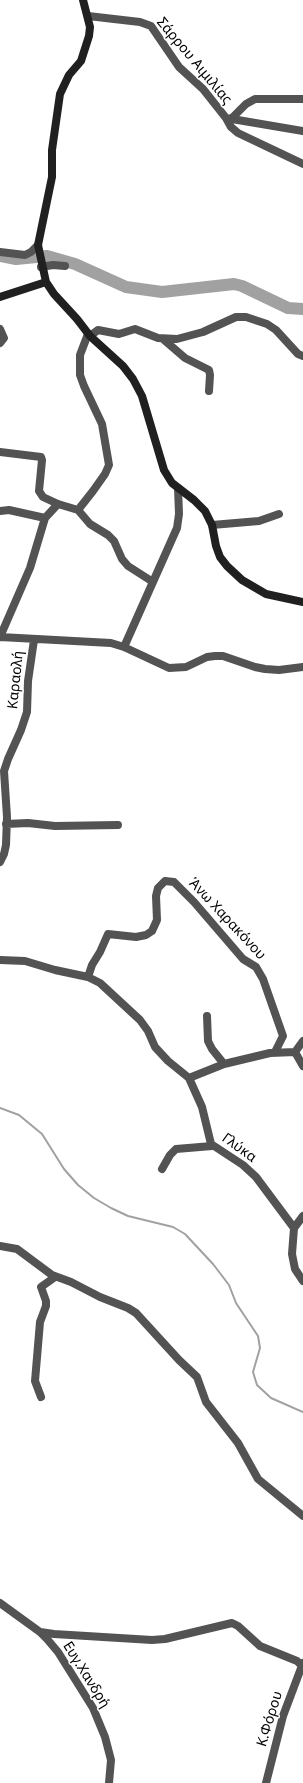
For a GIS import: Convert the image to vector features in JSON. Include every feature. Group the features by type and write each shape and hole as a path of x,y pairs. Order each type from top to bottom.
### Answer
{"main road":[{"path":"83,0 90,27 81,61 69,74 60,94 52,150 52,177 38,248 46,282 54,294 89,335 123,366 138,387 164,470 169,479 201,507 212,525 216,546 220,557 233,573 266,594 303,602"},
{"path":"0,297 46,282"}],"street":[{"name":"Σάρρου Αιμιλίας","path":"88,16 140,22 151,26 179,67 203,89 228,119 303,131"},
{"path":"303,99 254,99 228,119 231,128 238,133 303,164"},
{"path":"0,252 25,255 38,248"},
{"path":"41,264 65,266"},
{"path":"78,510 105,474 109,465 102,424 80,375 80,355 89,335 98,330 119,334 135,329 163,339 177,339 203,332 231,319 246,317 267,324 276,330 298,354 303,356"},
{"path":"0,329 4,338 0,342"},
{"path":"163,339 185,358 209,370 209,391"},
{"path":"0,452 41,457 39,491 43,497 58,504 78,510 90,524 108,535 114,541 122,559 128,566 153,582"},
{"path":"124,647 171,542 179,520 178,488"},
{"path":"58,504 45,518 30,568 0,637 111,643 124,647 169,668 186,667 207,657 215,656 223,656 265,669 279,670 303,667"},
{"path":"0,511 9,510 45,518"},
{"path":"212,525 259,521 279,514"},
{"name":"Καραολή","path":"0,862 5,850 6,824 4,771 27,712 28,681 34,640"},
{"path":"6,824 28,823 55,826 118,825"},
{"name":"Άνω Χαρακόνου","path":"88,977 92,965 108,934 136,937 146,935 152,931 157,920 156,896 158,888 165,881 174,882 194,902 243,959 256,967 263,979 283,1036 275,1052"},
{"path":"0,960 25,961 55,970 88,977 100,983 112,992 140,1020 148,1031 156,1047 168,1061 189,1078 224,1064 275,1052 295,1052"},
{"path":"206,1016 208,1041 212,1049 224,1064"},
{"path":"295,1052 303,1041"},
{"path":"295,1052 303,1066"},
{"name":"Γλύκα","path":"189,1078 202,1107 212,1146 243,1165 256,1177 294,1228"},
{"path":"162,1170 170,1155 176,1150 212,1146"},
{"path":"303,1216 294,1228 292,1260 297,1274 303,1281"},
{"path":"0,1246 17,1249 55,1277 71,1282 136,1313 179,1360 197,1377 206,1402 238,1443 258,1479 303,1516"},
{"path":"41,1397 35,1381 40,1322 46,1306 46,1301 41,1287 55,1277"},
{"name":"Ευγ.Χανδρή","path":"0,1603 40,1632 58,1652 95,1712 105,1737 111,1760 109,1783"},
{"path":"40,1632 152,1640 165,1639 232,1623 238,1626 260,1646 297,1661 303,1665"},
{"name":"Κ.Φόρου","path":"266,1783 283,1716 303,1665"}],"waterway":[{"path":"0,256 16,259 47,256 75,264 126,287 162,292 234,284 242,286 288,308 303,309"},
{"path":"0,1108 19,1115 42,1134 64,1169 78,1185 94,1198 128,1216 173,1227 185,1234 213,1264 229,1285 236,1303 258,1336 260,1348 253,1372 257,1385 271,1398 303,1412"}]}
